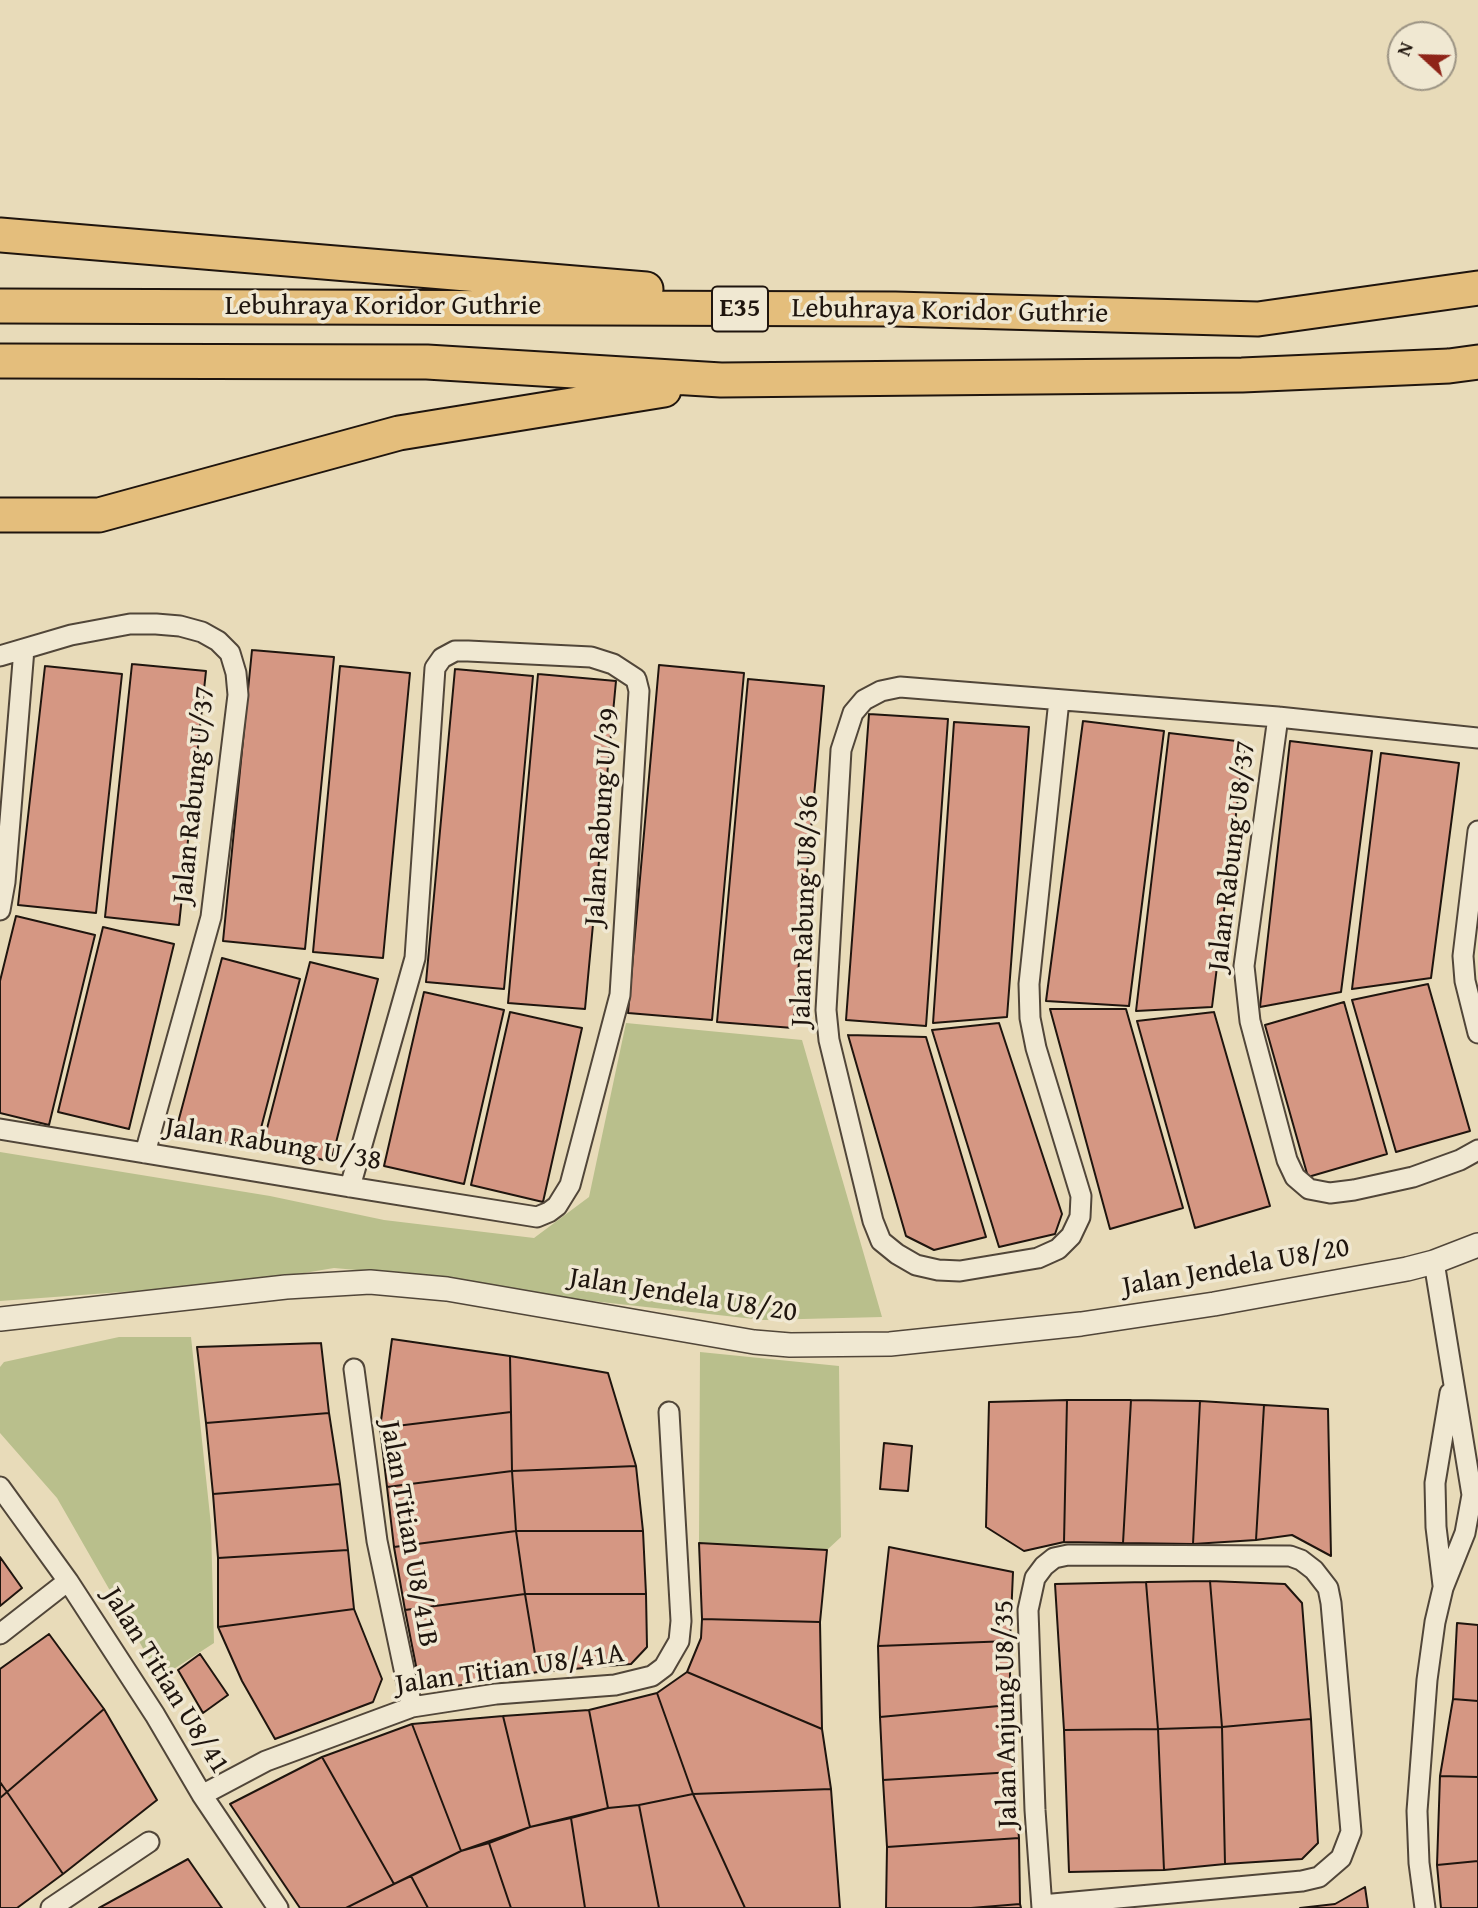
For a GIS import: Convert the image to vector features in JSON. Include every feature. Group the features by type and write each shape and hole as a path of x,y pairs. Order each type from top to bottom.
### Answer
{"highway":[{"path":"0,235 894,309"},
{"name":"Lebuhraya Koridor Guthrie","path":"0,306 894,309 1258,318 1478,288"},
{"name":"Lebuhraya Koridor Guthrie","path":"0,361 427,362 721,380 1242,376 1449,366 1478,362"},
{"path":"0,515 99,515 399,433 721,380"}],"street":[{"name":"Jalan Rabung U/37","path":"0,656 71,635 130,624 180,626 202,632 218,641 230,653 236,673 238,695 211,917 145,1153"},
{"path":"0,910 5,882 24,649"},
{"name":"Jalan Rabung U/39","path":"349,1187 415,958 435,668 442,659 455,651 590,657 625,670 636,679 639,691 620,995 570,1185 557,1206 537,1217"},
{"name":"Jalan Rabung U8/36","path":"1059,701 1029,984 1030,1018 1036,1048 1081,1196 1080,1217 1071,1236 1058,1249 1038,1258 960,1272 916,1265 881,1241 873,1221 829,1040 826,1010 841,750 853,713 864,700 881,691 900,687 1279,717 1478,738"},
{"name":"Jalan Rabung U8/37","path":"1279,717 1244,966 1250,1021 1295,1177 1309,1189 1329,1193 1353,1190 1413,1177 1460,1160 1478,1150"},
{"path":"1478,831 1463,956 1465,981 1478,1033"},
{"name":"Jalan Rabung U/38","path":"0,1129 537,1217"},
{"name":"Jalan Jendela U8/20","path":"0,1319 286,1287 370,1282 447,1289 754,1342 802,1345 890,1344 1054,1327 1214,1304 1407,1269 1478,1245"},
{"path":"1425,1908 1419,1863 1418,1797 1427,1680 1443,1588 1465,1533 1472,1495 1434,1262"},
{"name":"Jalan Titian U8/41B","path":"354,1369 377,1541 412,1707"},
{"path":"1443,1588 1436,1527 1435,1483 1447,1418 1452,1371"},
{"name":"Jalan Titian U8/41A","path":"202,1795 266,1760 412,1707 496,1694 615,1685 652,1676 664,1667 679,1641 681,1621 669,1412"},
{"name":"Jalan Titian U8/41","path":"0,1487 68,1581 155,1715 202,1795 278,1908"},
{"name":"Jalan Anjung U8/35","path":"1068,1555 1290,1556 1314,1570 1328,1588 1331,1604 1351,1832 1341,1858 1319,1877 1302,1881 1042,1906 1035,1810 1028,1610 1035,1578 1044,1566 1054,1558 1068,1555"},
{"path":"0,1634 68,1581"},
{"path":"51,1908 149,1842"}],"green space":[{"path":"626,1023 802,1040 882,1317 763,1320 592,1301 413,1275 334,1268 244,1283 0,1301 0,1152 270,1196 384,1220 534,1238 589,1197"},
{"path":"119,1337 191,1337 211,1525 214,1643 160,1678 57,1498 0,1433 0,1367 4,1362"},
{"path":"700,1352 839,1366 841,1537 827,1550 699,1543"}],"building":[{"path":"252,650 334,657 305,949 223,941"},
{"path":"132,664 206,671 179,925 105,917"},
{"path":"659,665 744,673 712,1020 628,1013"},
{"path":"45,666 122,674 96,913 18,905"},
{"path":"340,666 410,673 383,958 313,952"},
{"path":"455,669 533,676 504,989 426,982"},
{"path":"538,674 616,681 585,1009 508,1003"},
{"path":"748,679 824,686 793,1028 717,1022"},
{"path":"869,714 948,719 926,1026 846,1020"},
{"path":"1083,721 1164,731 1129,1006 1046,1001"},
{"path":"954,722 1029,727 1007,1017 933,1023"},
{"path":"1169,733 1245,742 1212,1007 1136,1011"},
{"path":"1290,741 1372,751 1341,992 1260,1007"},
{"path":"1381,753 1459,763 1431,978 1352,989"},
{"path":"16,916 95,935 49,1125 0,1113 0,981"},
{"path":"103,927 174,944 129,1129 58,1112"},
{"path":"222,958 300,979 255,1151 176,1130"},
{"path":"310,962 378,979 331,1162 263,1144"},
{"path":"1428,984 1470,1131 1396,1152 1352,1000"},
{"path":"424,992 504,1010 464,1184 384,1166"},
{"path":"1344,1002 1387,1154 1308,1177 1265,1025"},
{"path":"1050,1009 1126,1009 1183,1208 1110,1229"},
{"path":"510,1012 582,1028 543,1202 471,1185"},
{"path":"1214,1012 1270,1206 1195,1228 1137,1021"},
{"path":"999,1023 1062,1214 1055,1234 999,1247 932,1030"},
{"path":"848,1035 926,1037 986,1237 934,1250 906,1236"},
{"path":"392,1339 510,1356 511,1412 380,1428"},
{"path":"321,1343 329,1413 206,1423 197,1347"},
{"path":"510,1356 608,1373 636,1466 512,1471"},
{"path":"1067,1400 1131,1400 1123,1543 1064,1542"},
{"path":"1067,1400 1064,1542 1024,1551 986,1527 989,1402"},
{"path":"1131,1400 1200,1401 1193,1544 1123,1543"},
{"path":"1200,1401 1264,1405 1256,1540 1193,1544"},
{"path":"1264,1405 1328,1409 1331,1556 1292,1535 1256,1540"},
{"path":"511,1412 512,1471 387,1487 380,1428"},
{"path":"329,1413 340,1484 213,1494 206,1423"},
{"path":"884,1443 912,1446 908,1491 880,1489"},
{"path":"636,1466 643,1531 516,1531 512,1471"},
{"path":"512,1471 516,1531 394,1547 387,1487"},
{"path":"340,1484 348,1550 218,1558 213,1494"},
{"path":"516,1531 643,1531 646,1594 525,1594"},
{"path":"516,1531 525,1594 405,1610 394,1547"},
{"path":"699,1543 827,1550 820,1622 702,1619"},
{"path":"889,1547 1013,1572 1010,1641 878,1646"},
{"path":"348,1550 354,1609 218,1627 218,1558"},
{"path":"0,1557 22,1588 0,1606"},
{"path":"1210,1581 1285,1584 1302,1603 1311,1719 1222,1727"},
{"path":"1210,1581 1222,1727 1158,1729 1146,1582"},
{"path":"1146,1582 1158,1729 1064,1730 1055,1584"},
{"path":"525,1594 646,1594 647,1647 631,1664 538,1672"},
{"path":"525,1594 538,1672 444,1688 417,1671 405,1610"},
{"path":"354,1609 382,1679 373,1702 275,1739 242,1681 218,1627"},
{"path":"702,1619 820,1622 822,1729 687,1672 701,1638"},
{"path":"1457,1623 1478,1625 1478,1701 1453,1699"},
{"path":"49,1634 104,1709 7,1792 0,1782 0,1669"},
{"path":"1010,1641 1010,1705 880,1717 878,1646"},
{"path":"200,1654 228,1695 203,1713 178,1670"},
{"path":"687,1672 822,1729 831,1789 693,1794 657,1693"},
{"path":"657,1693 693,1794 608,1808 589,1710"},
{"path":"1453,1699 1478,1701 1478,1777 1440,1776"},
{"path":"1010,1705 1013,1772 883,1780 880,1717"},
{"path":"104,1709 157,1800 63,1874 7,1792"},
{"path":"589,1710 608,1808 530,1827 503,1716"},
{"path":"503,1716 530,1827 461,1851 412,1724"},
{"path":"1311,1719 1318,1843 1302,1859 1225,1864 1222,1727"},
{"path":"412,1724 461,1851 394,1884 322,1757"},
{"path":"1222,1727 1225,1864 1164,1870 1158,1729"},
{"path":"1158,1729 1164,1870 1069,1872 1064,1730"},
{"path":"322,1757 394,1884 346,1908 300,1908 230,1804"},
{"path":"1013,1772 1019,1838 887,1847 883,1780"},
{"path":"1440,1776 1478,1777 1478,1861 1437,1865"},
{"path":"0,1782 7,1792 0,1798"},
{"path":"831,1789 840,1908 745,1908 693,1794"},
{"path":"7,1792 63,1874 17,1908 0,1908 0,1798"},
{"path":"693,1794 745,1908 659,1908 639,1805"},
{"path":"639,1805 659,1908 585,1908 571,1818 608,1808"},
{"path":"571,1818 585,1908 511,1908 489,1843 530,1827"},
{"path":"1019,1838 1020,1904 971,1908 886,1908 887,1847"},
{"path":"489,1843 511,1908 428,1908 411,1876 461,1851"},
{"path":"188,1859 222,1908 99,1908"},
{"path":"1478,1861 1478,1908 1441,1908 1437,1865"},
{"path":"411,1876 428,1908 346,1908 394,1884"},
{"path":"1365,1887 1368,1908 1300,1908 1335,1904"},
{"path":"1020,1904 1021,1908 971,1908"}]}
